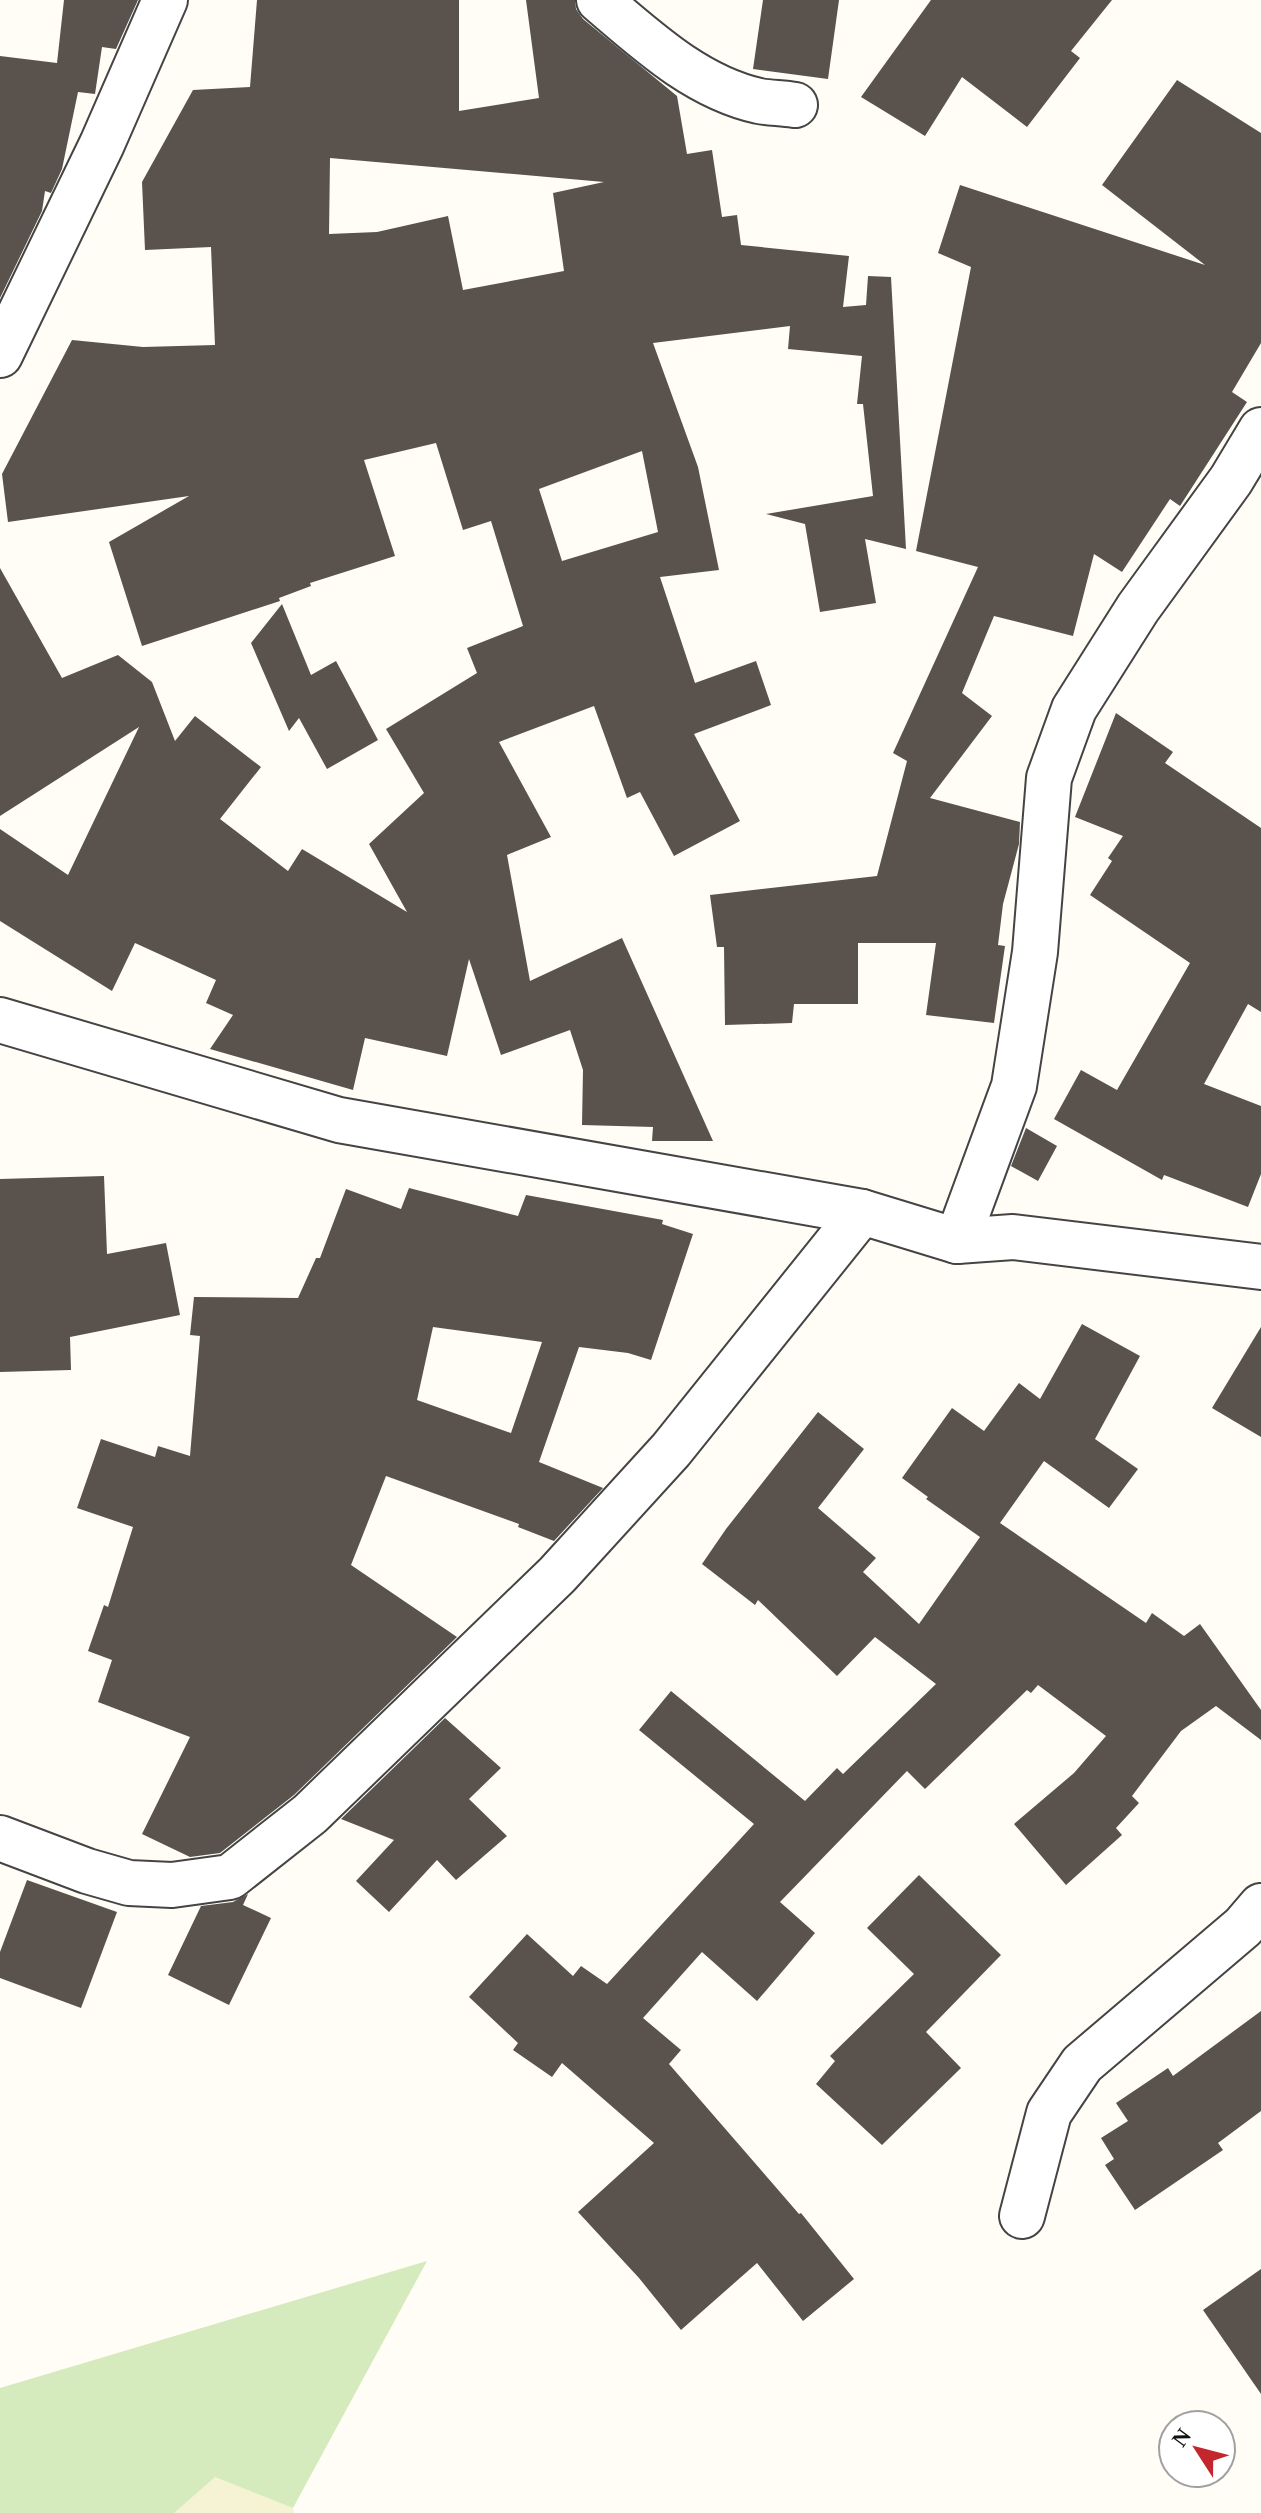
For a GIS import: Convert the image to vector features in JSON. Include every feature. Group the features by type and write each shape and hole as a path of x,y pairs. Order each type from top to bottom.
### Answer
{"street":[{"path":"0,355 96,157 165,0"},
{"path":"599,0 673,59 720,88 759,101 795,105"},
{"path":"957,1241 1014,1086 1035,952 1049,778 1074,709 1138,608 1231,480 1261,430"},
{"path":"0,1020 339,1120 862,1212 957,1241 1013,1237 1261,1267"},
{"path":"0,1838 87,1871 129,1883 172,1885 230,1877 310,1814 557,1575 671,1450 862,1212"},
{"path":"1022,2216 1049,2113 1082,2064 1243,1927 1261,1906"}],"shaded area":[{"path":"215,2476 293,2508 294,2513 174,2513"}],"green space":[{"path":"427,2261 293,2508 215,2477 174,2513 0,2513 0,2388"}],"building":[{"path":"64,0 138,0 116,49 102,47 95,94 78,92 62,169 51,193 45,191 42,211 0,298 0,56 57,63"},
{"path":"257,0 459,0 459,111 539,98 526,0 575,0 576,9 583,19 677,96 687,154 712,150 722,217 737,215 741,245 849,256 843,307 866,305 868,276 891,277 906,549 865,539 876,603 820,612 805,524 766,514 873,496 863,404 857,404 862,356 788,349 790,326 653,343 698,467 719,570 660,577 695,683 756,661 771,705 694,734 740,821 674,856 640,792 627,798 594,706 499,742 551,837 507,855 530,981 622,938 713,1141 652,1141 653,1127 582,1125 583,1070 570,1030 501,1055 469,959 447,1056 365,1038 353,1090 210,1049 233,1015 206,1003 216,980 135,943 112,991 0,921 0,829 68,875 139,727 0,816 0,568 62,678 118,655 152,682 175,741 195,716 261,767 220,819 288,871 302,849 407,912 369,844 424,793 386,729 477,673 467,648 523,626 491,521 463,530 436,443 364,460 395,556 310,583 311,586 279,598 280,601 142,646 109,542 189,496 8,522 2,474 72,340 143,347 215,345 211,247 145,250 142,182 193,90 250,87","holes":["330,158 604,182 553,193 564,271 463,290 448,216 377,232 329,234","642,451 658,532 562,561 539,489"]},
{"path":"763,0 839,0 828,79 753,69"},
{"path":"931,0 1112,0 1071,51 1080,58 1027,127 962,77 925,136 861,97"},
{"path":"1177,80 1261,133 1261,343 1232,392 1247,402 1180,506 1170,499 1122,572 1094,554 1073,636 994,616 962,693 992,716 930,798 1020,822 1019,844 1003,904 998,945 1005,946 994,1023 926,1015 936,943 858,943 858,1004 794,1004 792,1023 725,1025 724,947 717,947 710,895 877,876 907,761 893,753 978,567 916,551 971,267 938,253 960,185 1205,265 1102,185"},
{"path":"282,604 311,675 336,661 378,740 327,769 299,718 289,731 251,643"},
{"path":"1116,713 1173,752 1165,763 1261,828 1261,1012 1248,1004 1204,1084 1261,1106 1261,1174 1248,1207 1164,1175 1162,1180 1054,1119 1081,1070 1117,1090 1190,963 1090,895 1112,861 1108,858 1123,836 1075,817"},
{"path":"1026,1128 1057,1146 1038,1181 1011,1166"},
{"path":"104,1176 107,1254 166,1243 180,1315 70,1337 71,1370 0,1372 0,1179"},
{"path":"409,1188 518,1216 526,1195 663,1220 662,1224 693,1234 651,1360 628,1353 579,1347 539,1462 603,1488 554,1541 518,1527 519,1524 386,1476 351,1565 457,1637 294,1795 220,1853 190,1857 142,1834 190,1737 98,1702 112,1660 88,1651 104,1605 108,1607 133,1527 77,1508 101,1439 155,1457 158,1446 190,1456 200,1336 190,1335 194,1297 298,1298 316,1258 320,1258 346,1189 401,1209","holes":["433,1327 542,1342 511,1433 417,1400"]},
{"path":"1082,1324 1140,1356 1095,1439 1138,1469 1109,1508 1044,1461 1000,1523 1146,1623 1152,1613 1184,1636 1200,1624 1261,1710 1261,1740 1216,1706 1181,1731 1132,1796 1139,1803 1116,1828 1122,1835 1066,1885 1014,1824 1074,1773 1106,1736 1038,1685 1031,1693 1027,1690 925,1789 907,1771 780,1902 815,1933 757,2001 702,1952 643,2018 681,2050 669,2064 801,2213 854,2279 803,2321 757,2263 681,2330 639,2278 578,2212 654,2143 562,2063 552,2077 513,2050 518,2043 469,1997 527,1934 573,1976 581,1966 607,1984 754,1824 639,1730 671,1691 805,1801 837,1768 843,1774 936,1684 875,1637 837,1676 758,1600 755,1605 702,1564 818,1412 864,1449 818,1508 876,1558 863,1572 919,1624 980,1537 902,1478 952,1408 984,1431 1019,1383 1040,1399"},
{"path":"1261,1327 1261,1437 1212,1408"},
{"path":"445,1718 501,1768 469,1799 507,1836 456,1880 437,1860 389,1912 356,1881 394,1840 341,1819"},
{"path":"919,1875 1001,1955 926,2032 961,2068 882,2145 816,2084 835,2061 830,2056 914,1974 867,1928"},
{"path":"27,1880 117,1912 81,2008 0,1978 0,1952"},
{"path":"248,1894 243,1905 271,1918 229,2005 168,1975 201,1906 233,1902"},
{"path":"1261,2011 1261,2111 1218,2143 1223,2150 1135,2210 1105,2165 1114,2159 1101,2138 1128,2121 1116,2103 1168,2068 1173,2076"},
{"path":"1261,2269 1261,2394 1203,2310"}]}
